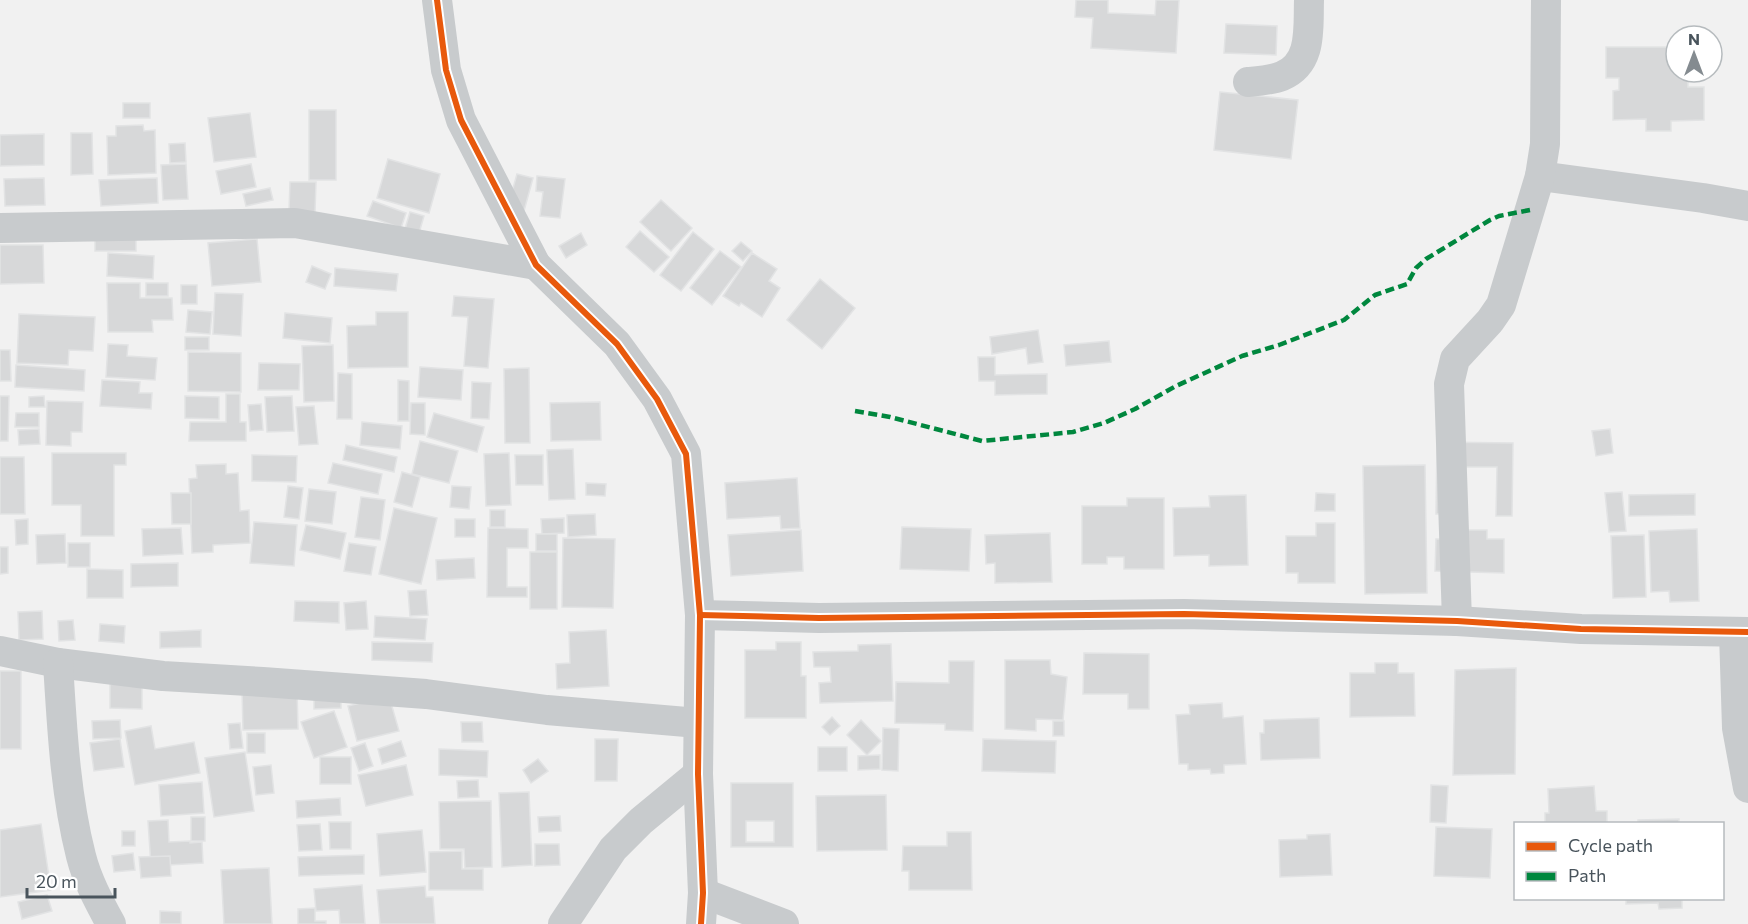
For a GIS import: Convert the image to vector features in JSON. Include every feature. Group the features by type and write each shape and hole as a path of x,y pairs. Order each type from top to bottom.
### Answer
{"street":[{"path":"437,0 446,70 461,120 536,265 617,344 657,399 686,454 700,615 698,774 701,924"},
{"path":"1248,82 1280,77 1289,72 1304,56 1308,40 1309,0"},
{"path":"1457,621 1449,384 1451,370 1455,359 1490,321 1501,305 1540,176 1545,144 1546,0"},
{"path":"1540,176 1748,206"},
{"path":"0,228 296,223 536,265"},
{"path":"700,615 819,618 1184,614 1457,621 1741,633 1737,728 1748,788"},
{"path":"0,651 58,663 163,676 426,694 547,710 698,723"},
{"path":"58,663 63,742 81,857 94,892 111,924"},
{"path":"563,924 613,849 641,821 698,774"},
{"path":"702,893 784,924"}],"building":[{"path":"1076,0 1108,0 1108,13 1155,15 1156,0 1179,0 1176,53 1091,48 1093,18 1075,17"},
{"path":"1226,24 1277,26 1276,55 1224,53"},
{"path":"1606,47 1664,47 1664,84 1704,87 1704,120 1671,121 1671,131 1646,131 1646,119 1613,120 1613,91 1619,90 1619,78 1606,78"},
{"path":"1220,92 1298,100 1291,159 1214,150"},
{"path":"123,103 150,103 150,118 123,118"},
{"path":"309,110 336,110 336,180 309,180"},
{"path":"250,113 256,157 214,162 208,118"},
{"path":"143,125 144,131 155,130 156,173 108,175 107,136 116,136 116,126"},
{"path":"71,133 92,133 93,174 71,175"},
{"path":"44,134 44,165 0,166 0,135"},
{"path":"185,143 186,162 170,163 169,144"},
{"path":"388,159 440,174 429,213 377,198"},
{"path":"186,164 188,199 163,200 161,165"},
{"path":"251,164 256,187 221,194 216,171"},
{"path":"517,174 533,178 524,211 508,206"},
{"path":"537,176 565,179 560,218 540,216 543,192 536,191"},
{"path":"44,178 45,205 5,206 4,179"},
{"path":"157,178 158,203 101,206 99,180"},
{"path":"290,182 316,182 315,212 289,211"},
{"path":"270,188 273,200 246,206 243,194"},
{"path":"661,200 692,228 671,251 640,222"},
{"path":"373,201 406,213 401,228 367,216"},
{"path":"410,212 424,216 419,233 405,229"},
{"path":"640,231 669,257 654,272 626,247"},
{"path":"693,232 714,249 681,291 660,275"},
{"path":"581,233 587,245 566,258 559,246"},
{"path":"95,236 136,236 136,251 95,251"},
{"path":"257,239 261,282 212,286 208,243"},
{"path":"741,242 752,251 743,261 732,251"},
{"path":"0,245 43,245 44,283 0,284"},
{"path":"720,251 741,267 712,305 690,288"},
{"path":"108,253 154,256 153,279 107,276"},
{"path":"752,253 777,269 769,281 780,288 762,317 741,303 739,306 723,296"},
{"path":"312,266 331,274 325,289 306,282"},
{"path":"335,268 398,274 396,291 334,286"},
{"path":"820,279 855,308 822,349 787,320"},
{"path":"107,283 140,283 140,298 172,298 173,320 152,320 153,332 108,332"},
{"path":"146,283 168,283 168,296 146,296"},
{"path":"181,285 197,285 197,304 181,304"},
{"path":"215,293 243,294 241,336 213,334"},
{"path":"454,296 494,299 488,368 464,366 468,317 452,316"},
{"path":"188,310 212,312 210,334 186,332"},
{"path":"376,312 408,312 408,367 348,368 347,326 376,325"},
{"path":"285,313 332,318 330,343 283,338"},
{"path":"19,314 95,317 93,351 69,350 68,365 17,363"},
{"path":"1038,330 1043,362 1028,364 1026,348 992,354 990,337"},
{"path":"185,337 209,337 209,350 185,350"},
{"path":"1109,341 1111,362 1066,366 1064,345"},
{"path":"108,344 128,345 127,356 157,358 155,380 106,377"},
{"path":"333,345 334,401 304,402 302,346"},
{"path":"0,350 10,350 11,381 0,381"},
{"path":"188,352 241,353 241,392 188,391"},
{"path":"978,357 995,357 995,375 1047,374 1047,394 995,395 995,381 979,381"},
{"path":"259,363 300,364 299,390 258,390"},
{"path":"16,365 85,370 84,391 15,387"},
{"path":"420,367 463,370 461,400 418,397"},
{"path":"529,368 530,443 505,443 504,369"},
{"path":"338,373 352,374 352,419 337,419"},
{"path":"102,380 140,382 139,393 152,393 151,409 100,406"},
{"path":"398,380 409,381 409,421 398,421"},
{"path":"472,382 491,383 489,419 471,418"},
{"path":"226,394 240,394 240,422 246,422 246,441 189,441 190,422 226,422"},
{"path":"0,396 9,396 8,441 0,441"},
{"path":"44,396 45,407 29,407 29,397"},
{"path":"185,396 219,397 219,419 185,418"},
{"path":"292,396 294,431 267,432 265,397"},
{"path":"47,401 83,402 82,432 71,432 71,446 46,445"},
{"path":"600,402 601,440 551,441 550,403"},
{"path":"411,403 425,403 425,435 410,434"},
{"path":"261,404 263,430 250,431 248,405"},
{"path":"314,406 318,444 299,445 296,407"},
{"path":"16,413 39,413 39,427 15,427"},
{"path":"434,413 484,427 477,452 427,437"},
{"path":"362,422 402,426 400,449 360,445"},
{"path":"39,429 40,444 19,445 18,430"},
{"path":"1610,429 1613,453 1596,456 1592,431"},
{"path":"420,441 458,451 449,483 412,474"},
{"path":"1437,442 1513,443 1512,516 1496,516 1497,467 1463,467 1462,514 1436,514"},
{"path":"346,445 397,457 394,472 343,460"},
{"path":"573,449 575,499 549,500 547,450"},
{"path":"52,453 126,453 126,465 114,465 114,536 81,536 81,505 52,505"},
{"path":"509,453 511,505 486,506 484,454"},
{"path":"252,455 297,456 296,482 252,481"},
{"path":"515,455 543,455 543,485 516,485"},
{"path":"0,457 24,457 25,514 0,514"},
{"path":"333,463 382,474 378,494 328,483"},
{"path":"226,464 226,474 238,473 240,511 249,510 250,543 213,545 213,552 192,553 189,479 197,478 196,465"},
{"path":"1425,465 1427,593 1365,594 1363,466"},
{"path":"402,472 420,477 412,507 394,502"},
{"path":"797,478 800,528 781,529 780,516 727,519 725,483"},
{"path":"586,483 606,484 605,496 586,495"},
{"path":"288,486 303,488 299,519 284,517"},
{"path":"452,486 471,487 469,509 450,507"},
{"path":"309,489 336,492 332,524 305,521"},
{"path":"1622,492 1626,531 1609,532 1605,493"},
{"path":"171,493 191,493 191,524 172,524"},
{"path":"1316,493 1335,494 1335,511 1315,511"},
{"path":"1695,494 1695,515 1629,516 1629,495"},
{"path":"1246,495 1248,565 1209,566 1209,555 1174,556 1173,508 1210,507 1209,496"},
{"path":"361,497 385,500 380,540 355,537"},
{"path":"1127,498 1164,498 1164,569 1124,569 1124,557 1107,557 1107,564 1082,564 1082,506 1127,506"},
{"path":"394,508 437,518 421,584 379,574"},
{"path":"490,510 505,510 505,527 490,527"},
{"path":"595,514 596,535 568,537 567,515"},
{"path":"564,518 564,533 542,534 541,519"},
{"path":"28,519 28,544 16,545 15,520"},
{"path":"455,519 475,519 475,537 455,537"},
{"path":"254,522 297,525 294,566 250,563"},
{"path":"1316,523 1335,523 1335,583 1298,583 1298,573 1286,573 1286,536 1316,536"},
{"path":"306,525 346,533 340,559 300,550"},
{"path":"902,527 971,529 969,571 900,569"},
{"path":"181,528 183,554 143,556 142,529"},
{"path":"488,528 528,529 528,548 507,548 507,587 527,587 527,597 487,597"},
{"path":"1697,529 1699,601 1670,602 1669,591 1651,592 1649,531"},
{"path":"801,530 803,571 731,576 728,535"},
{"path":"1460,530 1487,530 1487,539 1504,539 1504,573 1435,571 1436,539 1460,539"},
{"path":"1050,533 1052,582 995,583 995,563 986,564 985,535"},
{"path":"65,534 66,563 37,564 36,535"},
{"path":"536,534 557,534 557,551 536,551"},
{"path":"1644,535 1646,597 1613,598 1611,536"},
{"path":"563,538 615,539 613,608 562,607"},
{"path":"68,543 90,543 90,567 68,567"},
{"path":"349,543 376,547 371,575 344,571"},
{"path":"0,547 8,547 8,573 0,574"},
{"path":"530,552 557,552 557,609 530,609"},
{"path":"474,558 475,578 437,580 436,560"},
{"path":"178,563 178,586 131,587 131,564"},
{"path":"87,569 123,570 123,598 87,598"},
{"path":"426,590 428,615 410,616 408,591"},
{"path":"295,601 339,602 339,623 294,621"},
{"path":"366,601 368,629 346,630 344,603"},
{"path":"42,611 43,639 19,640 18,612"},
{"path":"375,616 427,619 425,640 374,637"},
{"path":"73,620 75,640 59,641 58,621"},
{"path":"100,624 125,626 124,643 99,641"},
{"path":"201,630 201,647 160,648 160,632"},
{"path":"606,630 609,686 557,689 556,664 570,663 569,632"},
{"path":"372,642 433,643 432,662 372,660"},
{"path":"776,642 801,642 801,676 806,676 806,718 745,718 745,650 776,650"},
{"path":"891,644 893,701 820,703 819,683 831,682 830,667 814,667 813,652 858,651 858,645"},
{"path":"1084,653 1149,654 1149,709 1128,709 1128,694 1083,694"},
{"path":"1005,660 1050,660 1051,674 1067,677 1063,720 1036,719 1036,731 1005,729"},
{"path":"949,661 974,661 973,731 945,730 945,724 895,723 896,682 949,683"},
{"path":"1375,663 1398,663 1398,673 1414,673 1415,716 1350,717 1350,673 1375,673"},
{"path":"1516,668 1515,774 1453,775 1455,670"},
{"path":"0,671 21,671 21,749 0,749"},
{"path":"110,684 142,684 142,709 110,708"},
{"path":"297,688 298,729 243,730 242,690"},
{"path":"314,694 341,694 341,708 314,709"},
{"path":"389,696 399,731 357,741 348,706"},
{"path":"1222,703 1223,718 1243,716 1246,764 1224,765 1224,773 1211,774 1210,769 1188,770 1188,764 1179,764 1176,715 1190,714 1189,705"},
{"path":"334,711 347,747 314,758 301,722"},
{"path":"832,717 840,726 830,735 822,727"},
{"path":"1319,718 1320,758 1261,760 1260,733 1264,733 1264,720"},
{"path":"120,720 121,738 93,739 92,721"},
{"path":"861,720 881,741 867,755 847,735"},
{"path":"1053,721 1064,721 1064,736 1053,736"},
{"path":"461,722 482,722 483,742 462,742"},
{"path":"240,723 243,748 230,749 228,724"},
{"path":"151,726 155,749 194,742 200,773 135,785 125,731"},
{"path":"883,728 899,729 898,771 882,770"},
{"path":"247,733 265,733 265,753 247,753"},
{"path":"120,739 124,767 94,771 90,743"},
{"path":"595,739 618,739 617,781 595,781"},
{"path":"983,739 1056,741 1055,773 982,771"},
{"path":"401,741 406,756 382,764 378,749"},
{"path":"365,743 373,766 359,771 351,748"},
{"path":"818,747 847,747 847,771 818,771"},
{"path":"439,749 488,751 487,777 439,775"},
{"path":"245,752 254,811 214,817 205,758"},
{"path":"880,755 880,769 858,770 858,756"},
{"path":"320,757 351,757 351,784 320,784"},
{"path":"538,759 548,771 531,783 523,770"},
{"path":"271,765 274,793 256,795 253,767"},
{"path":"406,765 413,795 366,806 358,775"},
{"path":"478,780 479,797 458,798 457,781"},
{"path":"202,782 204,813 161,816 159,785"},
{"path":"731,783 793,783 793,847 731,847","holes":["746,821 774,821 774,842 746,842"]},
{"path":"1431,785 1448,786 1446,823 1430,822"},
{"path":"1594,786 1596,811 1607,811 1607,822 1545,822 1545,813 1549,813 1548,789"},
{"path":"529,792 532,865 502,867 499,793"},
{"path":"886,795 887,850 817,851 816,796"},
{"path":"340,798 341,815 297,818 296,801"},
{"path":"491,801 492,867 465,868 464,849 440,849 439,802"},
{"path":"560,816 561,831 539,832 538,817"},
{"path":"191,817 205,817 205,841 191,841"},
{"path":"1679,819 1679,822 1638,822 1638,820"},
{"path":"168,820 169,842 202,842 203,863 151,866 148,821"},
{"path":"329,822 351,822 351,849 330,849"},
{"path":"41,824 51,890 0,897 0,830"},
{"path":"320,824 322,850 299,851 297,825"},
{"path":"1436,827 1492,829 1490,878 1434,876"},
{"path":"422,830 426,872 380,876 377,834"},
{"path":"122,831 135,831 135,846 122,846"},
{"path":"947,832 971,832 972,890 909,890 909,871 902,871 903,846 947,846"},
{"path":"1330,834 1332,875 1280,877 1279,840 1307,839 1307,835"},
{"path":"535,844 559,844 560,865 535,866"},
{"path":"462,851 462,869 483,869 483,890 429,890 429,852"},
{"path":"133,853 135,870 114,872 112,856"},
{"path":"364,855 364,874 299,876 298,857"},
{"path":"170,856 171,876 141,878 139,857"},
{"path":"269,868 272,924 224,924 221,870"},
{"path":"362,885 365,924 340,924 339,910 316,911 314,889"},
{"path":"425,886 426,897 433,897 435,924 380,924 377,890"},
{"path":"47,895 52,911 22,919 18,902"},
{"path":"1626,900 1682,900 1682,908 1659,909 1658,903 1626,904"},
{"path":"315,908 315,921 326,921 326,924 298,924 298,909"},
{"path":"160,911 181,912 181,924 160,924"}],"marked path":[{"path":"855,411 890,417 982,441 1073,432 1104,423 1176,386 1242,356 1279,345 1344,320 1375,295 1407,284 1416,268 1426,259 1490,220 1530,210"}],"cycle path":[{"path":"437,0 446,70 461,120 536,265 617,344 657,399 686,454 700,615 698,774 703,893 701,924"},
{"path":"700,615 819,618 1184,614 1457,621 1581,629 1748,632"}]}
